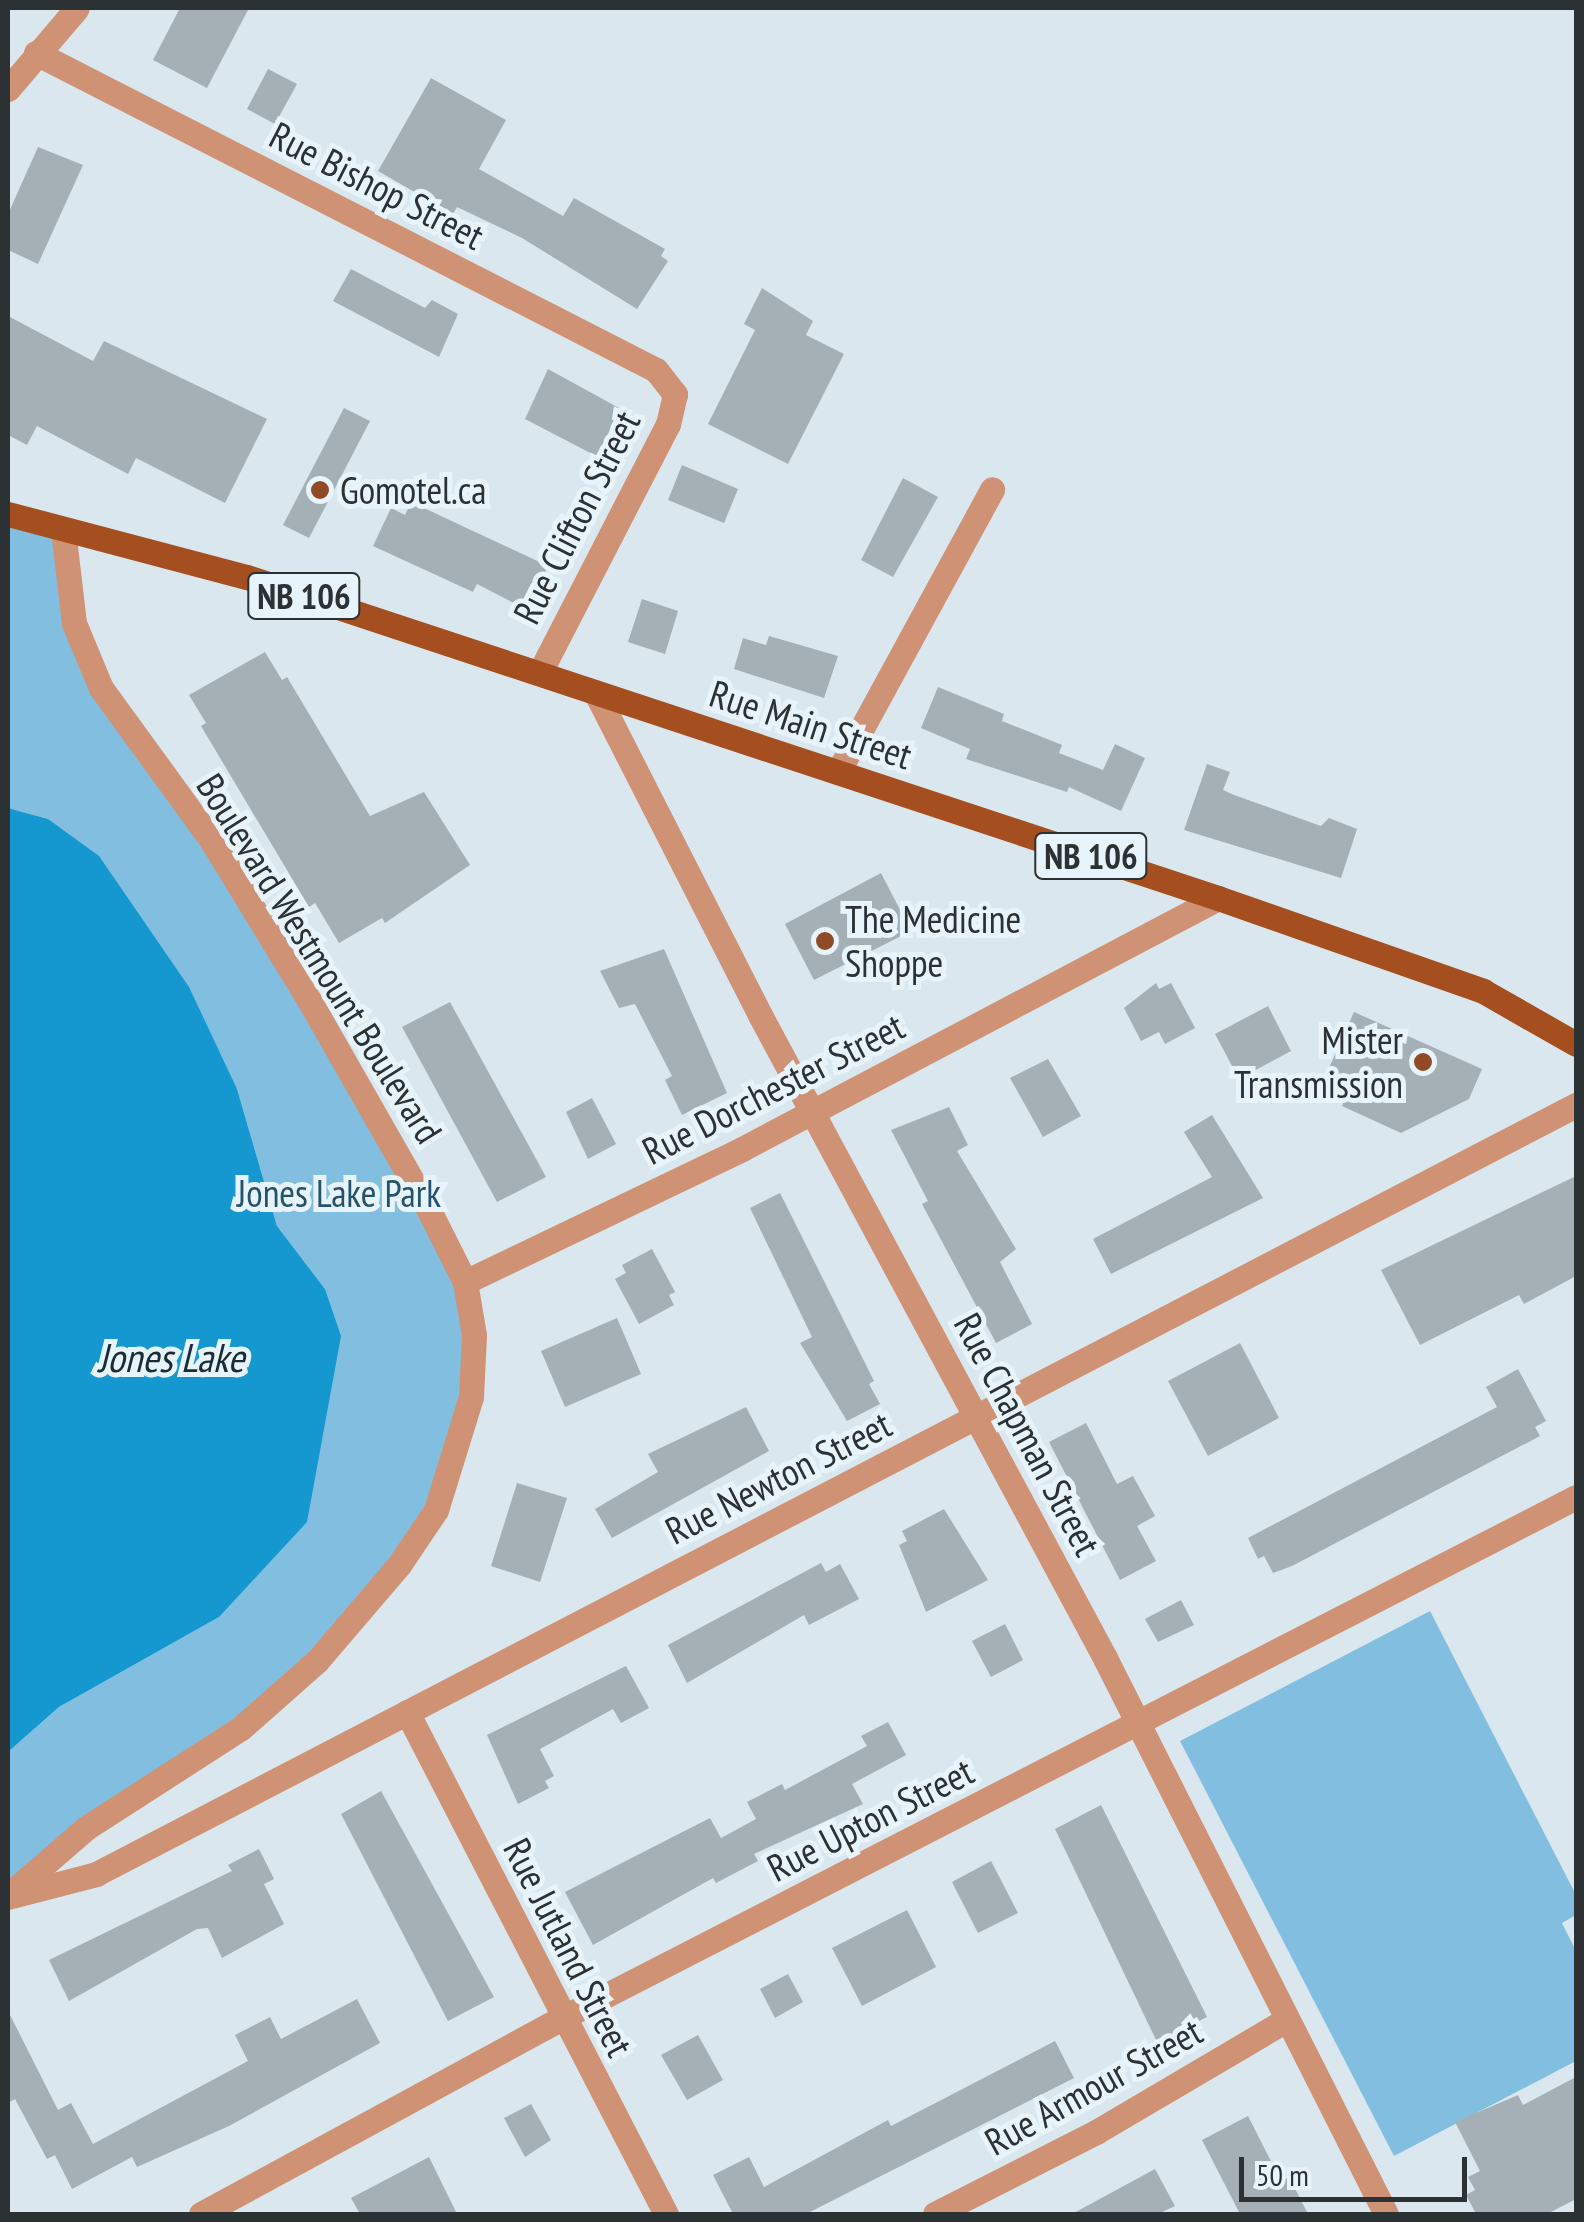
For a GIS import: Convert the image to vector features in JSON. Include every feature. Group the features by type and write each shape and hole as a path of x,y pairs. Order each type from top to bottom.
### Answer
{"main road":[{"name":"Rue Main Street","path":"8,514 247,578 1218,898 1482,991 1576,1044"}],"street":[{"path":"8,89 78,8"},
{"name":"Rue Bishop Street","path":"36,53 656,370 676,394"},
{"name":"Rue Clifton Street","path":"540,672 668,424 676,394"},
{"path":"838,772 992,489"},
{"name":"Boulevard Westmount Boulevard","path":"8,1896 86,1828 242,1728 317,1661 399,1565 436,1510 471,1398 474,1335 464,1282 309,1000 210,838 101,688 74,623 63,530"},
{"name":"Rue Chapman Street","path":"596,692 1138,1726 1386,2214"},
{"name":"Rue Dorchester Street","path":"464,1282 813,1111 1218,898"},
{"name":"Rue Newton Street","path":"8,1896 96,1874 1576,1106"},
{"name":"Rue Upton Street","path":"200,2214 560,2020 1138,1726 1576,1497"},
{"name":"Rue Jutland Street","path":"407,1712 560,2020 666,2214"},
{"name":"Rue Armour Street","path":"934,2214 1096,2132 1286,2020"}],"green space":[{"name":"Jones Lake Park","path":"8,514 63,530 74,623 430,1212 474,1335 436,1510 317,1661 8,1896 8,1752 59,1707 219,1617 325,1289 277,1226 237,1089 48,819 8,808"},
{"path":"1430,1611 1576,1895 1576,1915 1562,1923 1576,1951 1576,2061 1394,2156 1180,1741"}],"water":[{"name":"Jones Lake","path":"8,808 48,819 99,856 189,987 237,1089 277,1226 325,1289 341,1336 307,1522 219,1617 59,1707 8,1752"}],"building":[{"path":"180,8 249,8 207,88 153,60"},
{"path":"268,69 297,84 275,124 247,109"},
{"path":"431,78 506,120 479,169 563,216 574,198 665,249 661,256 668,261 637,309 522,238 457,207 453,214 378,171"},
{"path":"38,147 83,165 38,264 8,250 8,214"},
{"path":"351,269 425,308 432,300 458,314 439,357 333,301"},
{"path":"762,288 813,321 806,335 844,354 788,464 708,424 755,330 744,324"},
{"path":"8,316 93,361 104,341 267,419 225,503 136,458 128,474 37,426 27,445 8,435"},
{"path":"548,369 619,408 598,457 525,419"},
{"path":"344,408 370,421 309,538 283,525"},
{"path":"682,465 738,489 724,523 668,500"},
{"path":"903,478 938,497 893,577 861,560"},
{"path":"411,502 548,566 544,575 555,580 537,615 477,584 473,592 373,546 391,508 405,515"},
{"path":"642,599 678,611 665,654 628,642"},
{"path":"769,636 838,656 824,698 734,669 743,638 766,645"},
{"path":"265,652 282,680 287,677 370,816 424,792 470,865 385,923 382,918 339,943 315,903 309,907 201,726 206,723 189,695"},
{"path":"938,687 1004,714 1002,721 1062,745 1059,753 1103,770 1115,744 1145,758 1121,811 1069,787 1067,792 966,759 970,749 921,728"},
{"path":"1207,764 1230,772 1223,790 1234,795 1321,826 1329,818 1357,829 1341,878 1184,830"},
{"path":"881,873 911,931 814,980 785,924"},
{"path":"664,949 727,1093 682,1115 665,1080 672,1076 635,1004 619,1008 600,971"},
{"path":"1156,983 1159,989 1171,983 1195,1028 1165,1044 1159,1032 1141,1041 1124,1008"},
{"path":"450,1002 546,1177 497,1202 402,1027"},
{"path":"1268,1006 1291,1051 1239,1079 1215,1034"},
{"path":"1354,1012 1482,1069 1469,1099 1401,1133 1342,1106 1350,1088 1325,1077"},
{"path":"1048,1059 1081,1116 1043,1137 1010,1078"},
{"path":"592,1098 616,1144 588,1159 566,1112"},
{"path":"949,1107 968,1145 957,1151 1016,1249 1000,1262 1032,1324 996,1343 922,1204 928,1201 891,1130"},
{"path":"1212,1115 1263,1198 1111,1274 1093,1239 1212,1177 1184,1132"},
{"path":"1576,1176 1576,1276 1524,1304 1519,1295 1420,1345 1381,1270"},
{"path":"780,1193 874,1381 869,1384 880,1404 847,1421 800,1343 812,1337 750,1208"},
{"path":"652,1249 675,1292 669,1295 674,1305 639,1324 615,1279 626,1273 622,1265"},
{"path":"617,1318 641,1374 565,1407 541,1351"},
{"path":"1240,1343 1279,1418 1208,1456 1168,1381"},
{"path":"1518,1369 1546,1421 1535,1427 1540,1436 1292,1566 1273,1573 1264,1556 1258,1559 1248,1538 1497,1407 1486,1387"},
{"path":"746,1407 769,1451 612,1538 595,1509 658,1472 648,1454"},
{"path":"1086,1423 1117,1484 1133,1476 1155,1516 1137,1526 1156,1561 1120,1580 1049,1442"},
{"path":"517,1483 567,1498 540,1582 491,1566"},
{"path":"944,1509 988,1580 926,1612 899,1545 907,1541 902,1531"},
{"path":"821,1563 826,1572 840,1564 859,1599 809,1625 804,1615 687,1683 668,1645"},
{"path":"1181,1600 1194,1625 1158,1642 1145,1619"},
{"path":"1005,1624 1023,1660 991,1677 972,1641"},
{"path":"626,1666 649,1708 621,1723 613,1709 540,1749 554,1776 545,1781 549,1788 518,1804 487,1735"},
{"path":"888,1722 906,1755 852,1784 863,1804 754,1854 758,1861 716,1883 713,1878 593,1945 565,1892 710,1818 721,1838 756,1819 747,1802 782,1784 785,1790 867,1746 861,1736"},
{"path":"381,1791 494,1997 448,2021 341,1814"},
{"path":"1101,1805 1207,2017 1157,2042 1055,1829"},
{"path":"259,1849 274,1879 264,1884 284,1924 222,1958 208,1928 197,1929 69,2001 49,1960 232,1871 228,1865"},
{"path":"991,1861 1018,1913 978,1933 952,1882"},
{"path":"907,1910 936,1967 862,2006 832,1948"},
{"path":"788,1974 803,2002 775,2018 760,1989"},
{"path":"357,1999 380,2043 229,2126 137,2167 132,2157 72,2189 55,2155 47,2159 15,2099 8,2103 8,2011 58,2110 71,2103 93,2144 248,2061 235,2035 270,2017 281,2039"},
{"path":"698,2035 723,2080 687,2100 661,2055"},
{"path":"1055,2041 1074,2078 806,2214 733,2214 713,2175 749,2157 764,2187 888,2120 891,2126"},
{"path":"1576,2077 1576,2199 1547,2214 1476,2214 1466,2195 1475,2190 1468,2177 1480,2171 1455,2122 1518,2095 1523,2105"},
{"path":"531,2104 551,2140 525,2157 504,2118"},
{"path":"1248,2116 1281,2181 1289,2177 1308,2214 1240,2214 1202,2140"},
{"path":"429,2157 457,2214 360,2214 351,2198"},
{"path":"1155,2169 1175,2206 1158,2214 1072,2214"}],"place":[{"name":"Gomotel.ca","path":"320,490"},
{"name":"The Medicine Shoppe","path":"825,941"},
{"name":"Mister Transmission","path":"1423,1062"}]}
